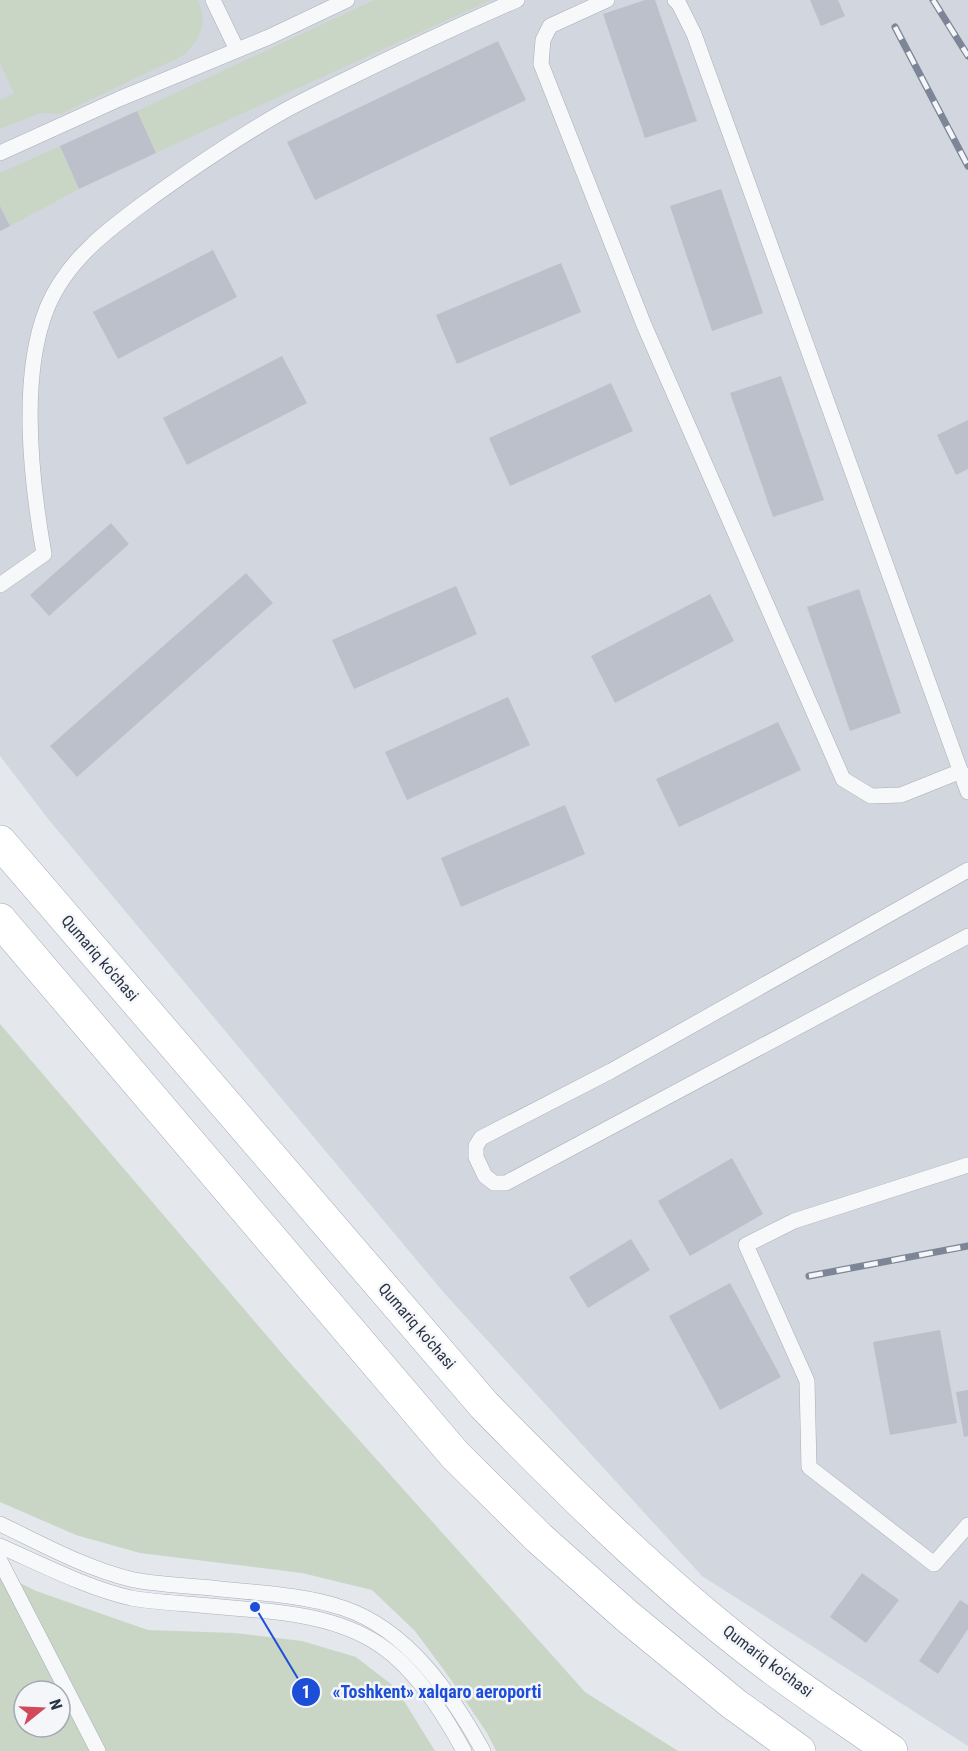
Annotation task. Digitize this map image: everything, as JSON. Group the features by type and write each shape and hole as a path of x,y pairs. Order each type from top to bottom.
{"main road":[{"name":"Qumariq ko'chasi","path":"0,842 484,1405 568,1491 656,1571 758,1656 891,1751"},
{"path":"0,911 33,880"},
{"path":"0,920 455,1455 539,1538 628,1617 734,1704 799,1751"}],"lane":[{"path":"213,0 237,50"},
{"path":"0,153 347,0"},
{"path":"0,585 44,554 35,504 31,455 31,399 36,342 48,307 66,274 89,247 116,224 179,178 285,110 425,40 517,0"},
{"path":"607,0 550,26 543,40 541,64 644,325 843,779 871,796 901,795 961,771"},
{"path":"675,0 694,34 968,792"},
{"path":"968,870 610,1071 481,1138 476,1146 476,1157 485,1176 494,1183 506,1183 968,936"},
{"path":"968,1165 794,1221 746,1245 807,1381 809,1467 934,1564 968,1525"},
{"path":"0,1524 91,1565 132,1579 305,1599 335,1605 363,1616 385,1629 416,1657 460,1712 483,1751"},
{"path":"0,1546 57,1571 132,1598 299,1616 334,1623 362,1634 386,1650 412,1675 439,1709 464,1751"},
{"path":"0,1561 98,1751"}],"shaded area":[{"path":"0,0 968,0 968,1746 702,1576 445,1294 49,820 0,756"}],"green space":[{"path":"0,0 198,0 202,23 199,36 184,55 61,114 40,113 0,129 0,100 14,93 0,63"},
{"path":"374,0 491,0 156,153 137,111"},
{"path":"60,146 79,189 10,226 0,206 0,173"},
{"path":"0,1024 291,1364 585,1692 678,1751 496,1751 487,1733 452,1681 415,1631 372,1590 302,1573 140,1553 76,1535 0,1502"},
{"path":"0,1573 36,1591 148,1630 234,1633 302,1641 356,1657 396,1688 435,1751 0,1751"}],"building":[{"path":"645,0 655,0 697,121 645,138 603,14"},
{"path":"810,0 838,0 845,16 821,26"},
{"path":"498,41 526,100 315,200 287,142"},
{"path":"137,111 156,153 79,189 60,146"},
{"path":"721,189 763,313 712,331 670,206"},
{"path":"0,206 10,226 0,231"},
{"path":"213,250 237,297 118,359 93,312"},
{"path":"561,263 581,312 457,364 436,315"},
{"path":"282,356 307,403 187,465 163,418"},
{"path":"781,376 824,500 773,517 730,393"},
{"path":"611,383 633,431 510,486 489,438"},
{"path":"968,420 968,469 956,475 937,435"},
{"path":"111,523 129,544 49,616 30,595"},
{"path":"246,573 273,603 77,777 50,746"},
{"path":"456,586 477,634 354,689 332,640"},
{"path":"859,589 901,713 850,731 807,607"},
{"path":"710,594 734,641 615,703 591,656"},
{"path":"508,697 530,745 407,800 385,752"},
{"path":"778,722 801,770 679,827 656,779"},
{"path":"565,805 585,854 461,907 441,858"},
{"path":"732,1158 763,1214 690,1256 658,1201"},
{"path":"631,1239 650,1270 588,1308 569,1277"},
{"path":"730,1283 781,1377 720,1410 669,1316"},
{"path":"940,1330 957,1423 890,1435 873,1342"},
{"path":"968,1390 968,1436 964,1437 956,1392"},
{"path":"862,1573 899,1600 866,1643 830,1617"},
{"path":"960,1600 968,1605 968,1629 938,1674 919,1661"}],"railway":[{"path":"933,0 968,56"},
{"path":"895,27 968,166"},
{"path":"809,1276 968,1246"}],"place":[{"name":"«Toshkent» xalqaro aeroporti","path":"255,1607"}]}
